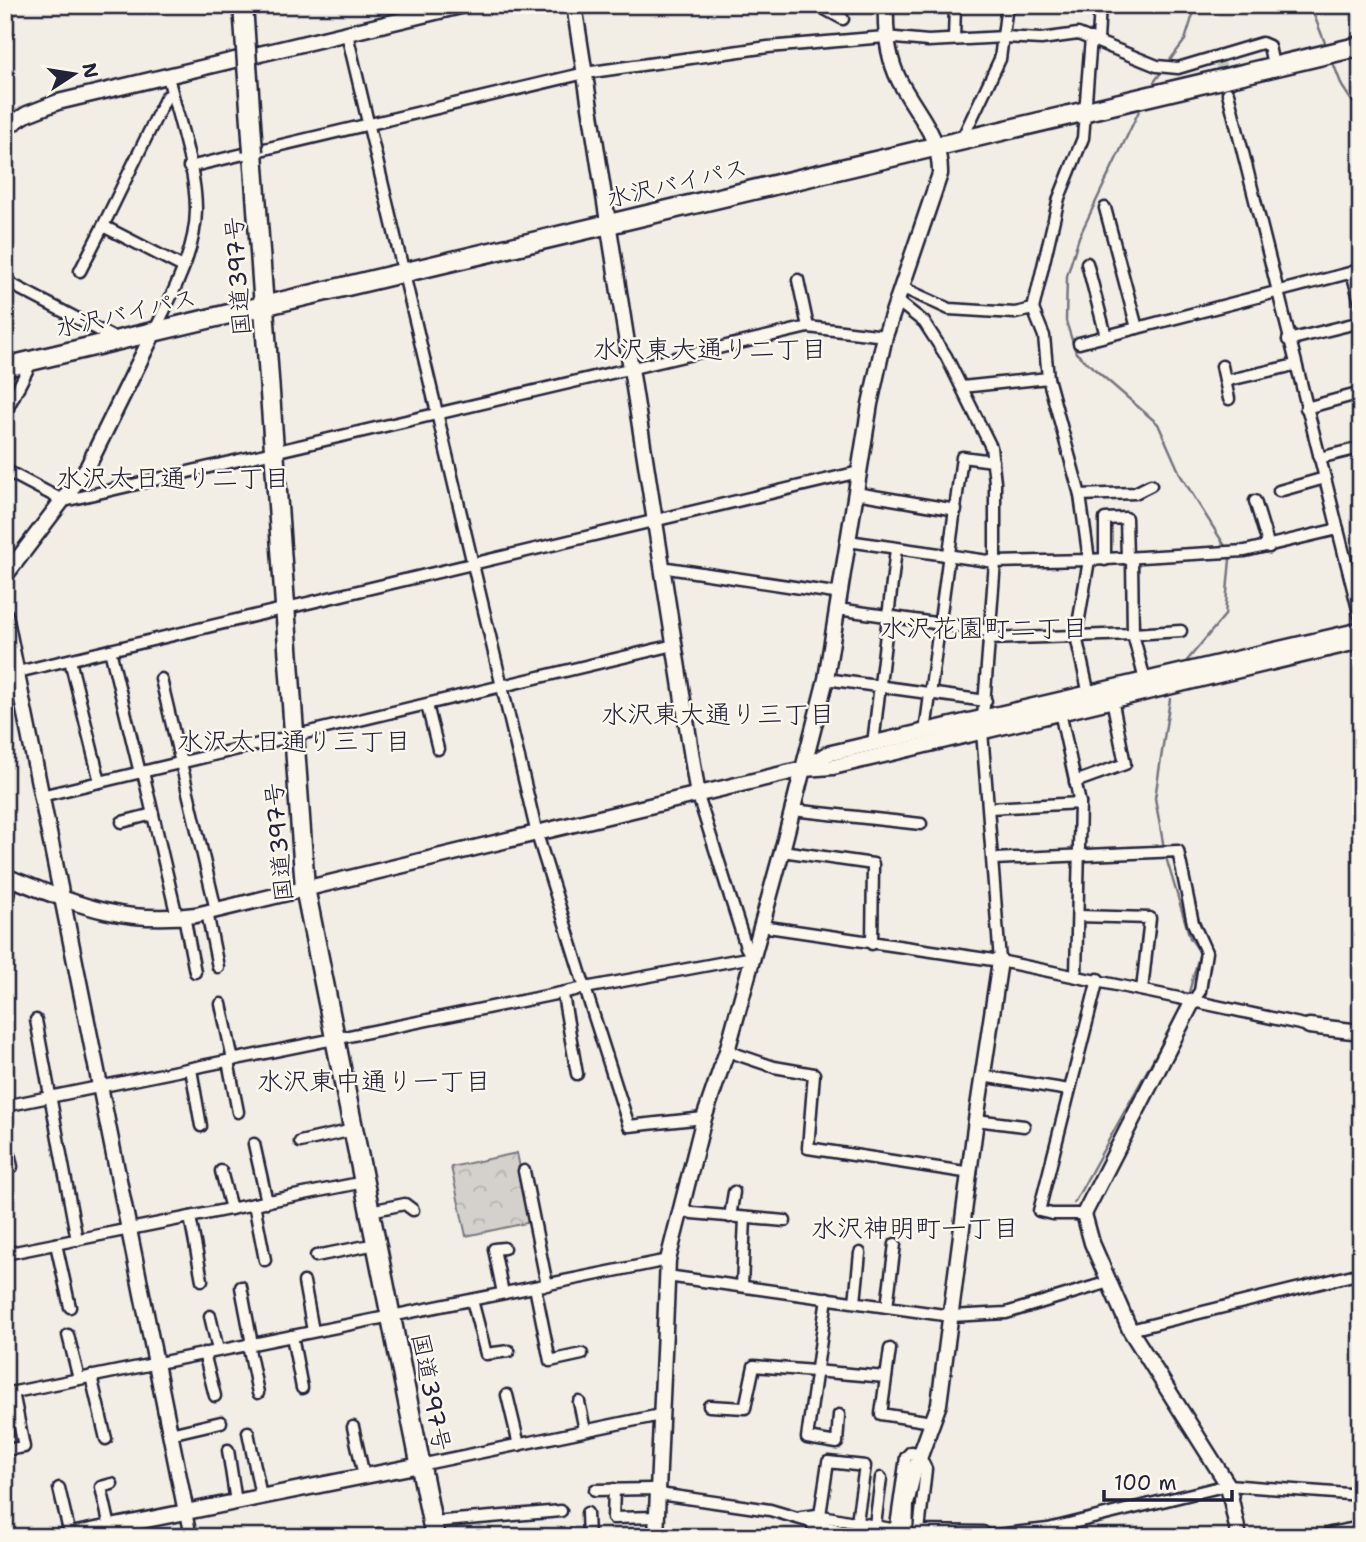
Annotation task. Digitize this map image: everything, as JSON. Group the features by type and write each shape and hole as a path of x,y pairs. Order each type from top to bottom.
{"highway":[{"name":"国道397号","path":"243,5 305,888 434,1529"},
{"name":"水沢バイパス","path":"5,367 1353,48"},
{"path":"1331,1537 1361,1531"}],"street":[{"path":"5,128 27,114 58,102 465,5"},
{"path":"574,5 698,796 746,947 752,957"},
{"path":"817,5 843,19"},
{"path":"656,1537 668,1260 705,1118 727,1051 782,851 826,679 859,472 885,336 940,174 936,146 923,117 898,79 885,37 886,5"},
{"path":"954,39 955,5"},
{"path":"961,141 1000,59 1005,37 1007,5"},
{"path":"1090,699 1076,636 1089,561 1080,495 1048,378 1044,337 1033,309 1059,198 1083,138 1084,111 1100,5"},
{"path":"346,34 537,834 629,1126 705,1118"},
{"path":"189,166 584,73 768,47 885,37 895,40 1005,37 1041,39 1077,34 1157,66 1178,68 1262,43 1269,46 1273,65"},
{"path":"5,576 64,501 97,451 154,332 193,238 196,208 168,76"},
{"path":"1228,93 1275,292 1361,621"},
{"path":"80,271 166,97 172,94"},
{"path":"1105,208 1137,328"},
{"path":"103,226 183,267"},
{"path":"1087,263 1106,336"},
{"path":"1079,343 1357,271 1361,306"},
{"path":"798,280 808,327"},
{"path":"5,281 118,340"},
{"path":"899,294 949,309 1015,313 1033,309"},
{"path":"899,294 925,322 962,387 991,447 995,562 983,724 1000,961 982,1076 939,1404 919,1453 906,1504 905,1537"},
{"path":"1288,340 1361,322"},
{"path":"5,470 64,501 808,327 885,336"},
{"path":"5,413 32,361"},
{"path":"1225,382 1295,365"},
{"path":"1222,366 1229,399"},
{"path":"962,387 1048,378"},
{"path":"1306,408 1361,393"},
{"path":"1319,458 1360,448"},
{"path":"925,732 962,457 993,461"},
{"path":"11,674 859,472"},
{"path":"1279,491 1325,478"},
{"path":"1080,495 1135,493 1151,485"},
{"path":"856,493 956,510"},
{"path":"1255,501 1269,547"},
{"path":"1105,560 1105,519 1126,518 1133,634 1146,686"},
{"path":"848,541 995,562 1089,561 1269,547 1338,529"},
{"path":"873,744 877,685 896,549"},
{"path":"661,566 841,594"},
{"path":"838,610 989,635 1076,636 1181,631"},
{"path":"5,615 11,674 41,796 191,1537"},
{"path":"803,769 827,754 925,732 1060,712 1090,699 1112,699 1146,686 1361,630"},
{"path":"5,908 9,878 61,898 134,918 181,917 803,769 833,768 983,724 1146,686 1361,641"},
{"path":"41,796 674,645"},
{"path":"110,650 195,972"},
{"path":"70,660 100,782"},
{"path":"161,679 211,911 218,967"},
{"path":"826,679 986,701"},
{"path":"1075,782 1125,764 1112,699"},
{"path":"427,705 438,749"},
{"path":"1060,712 1080,803 1076,975"},
{"path":"990,808 1080,803"},
{"path":"792,810 921,824"},
{"path":"122,822 153,814"},
{"path":"782,851 873,864 872,944"},
{"path":"993,859 1178,851 1193,923 1206,952 1200,991 1084,1214 1092,1243 1130,1330 1228,1485 1239,1537"},
{"path":"1078,916 1150,918 1142,990"},
{"path":"761,926 1000,961 1098,979 1310,1026 1361,1032"},
{"path":"5,1106 563,995 585,988 752,957"},
{"path":"1084,1214 1052,1214 1039,1211 1064,1122 1069,1090 1098,979"},
{"path":"563,995 577,1074"},
{"path":"221,1004 239,1112"},
{"path":"36,1020 77,1240"},
{"path":"727,1051 774,1066 814,1073 808,1149 971,1172"},
{"path":"191,1069 201,1126"},
{"path":"982,1076 1069,1090"},
{"path":"976,1120 1024,1126"},
{"path":"300,1142 353,1130"},
{"path":"5,1135 12,1167"},
{"path":"254,1144 267,1202"},
{"path":"221,1171 231,1209"},
{"path":"524,1171 547,1285"},
{"path":"5,1254 364,1182"},
{"path":"730,1217 734,1192"},
{"path":"254,1204 265,1260"},
{"path":"370,1211 405,1204 413,1210"},
{"path":"682,1210 785,1221"},
{"path":"190,1217 202,1280"},
{"path":"742,1286 745,1218"},
{"path":"56,1244 70,1307"},
{"path":"316,1256 376,1244"},
{"path":"887,1307 895,1244"},
{"path":"503,1293 494,1250 504,1248"},
{"path":"855,1302 860,1254"},
{"path":"5,1450 24,1447 9,1393 668,1260"},
{"path":"1130,1330 1361,1273"},
{"path":"667,1276 951,1316 1006,1312 1109,1282"},
{"path":"304,1282 313,1331"},
{"path":"241,1287 258,1393"},
{"path":"535,1287 550,1360 582,1354"},
{"path":"827,1298 807,1438 837,1443 839,1415"},
{"path":"472,1300 486,1354 509,1351"},
{"path":"211,1316 218,1350"},
{"path":"68,1335 79,1379"},
{"path":"292,1336 302,1388"},
{"path":"890,1349 881,1414 932,1422"},
{"path":"204,1353 215,1396"},
{"path":"709,1406 745,1408 754,1366 886,1377"},
{"path":"91,1376 106,1438"},
{"path":"508,1395 519,1445"},
{"path":"579,1402 585,1430"},
{"path":"59,1488 66,1536 660,1415"},
{"path":"170,1434 221,1422"},
{"path":"354,1427 364,1476"},
{"path":"248,1432 261,1496"},
{"path":"229,1450 236,1502"},
{"path":"595,1490 652,1489 658,1493 801,1517 857,1521 891,1529 895,1525 906,1457 911,1452 919,1453"},
{"path":"919,1453 926,1469 919,1531 983,1531 985,1537 1049,1533 1228,1485 1361,1495"},
{"path":"813,1537 828,1462 865,1466 857,1521"},
{"path":"875,1525 881,1478"},
{"path":"110,1527 101,1487 112,1484"},
{"path":"614,1489 613,1518 657,1517"},
{"path":"434,1529 561,1511"},
{"path":"587,1513 589,1537"},
{"path":"817,1518 842,1534 878,1537"}],"green space":[{"path":"517,1153 531,1222 466,1236 451,1167"}],"waterway":[{"path":"1170,60 1185,40 1196,5"},
{"path":"1310,5 1327,48"},
{"path":"1332,60 1342,86 1361,115"},
{"path":"1154,82 1160,74"},
{"path":"1139,111 1079,237 1067,276 1066,321 1076,353 1158,424 1181,476 1225,546"},
{"path":"1185,663 1225,615 1230,559"},
{"path":"1164,848 1155,798 1170,699"},
{"path":"1165,854 1190,938 1200,952 1188,996"},
{"path":"1074,1203 1185,1002"}],"tunnel":[{"path":"1219,58 1225,83"}],"district":[{"name":"水沢東大通り二丁目","path":"710,348"},
{"name":"水沢太日通り二丁目","path":"173,477"},
{"name":"水沢花園町二丁目","path":"984,627"},
{"name":"水沢東大通り三丁目","path":"718,713"},
{"name":"水沢太日通り三丁目","path":"294,740"},
{"name":"水沢東中通り一丁目","path":"374,1080"},
{"name":"水沢神明町一丁目","path":"915,1227"}]}
